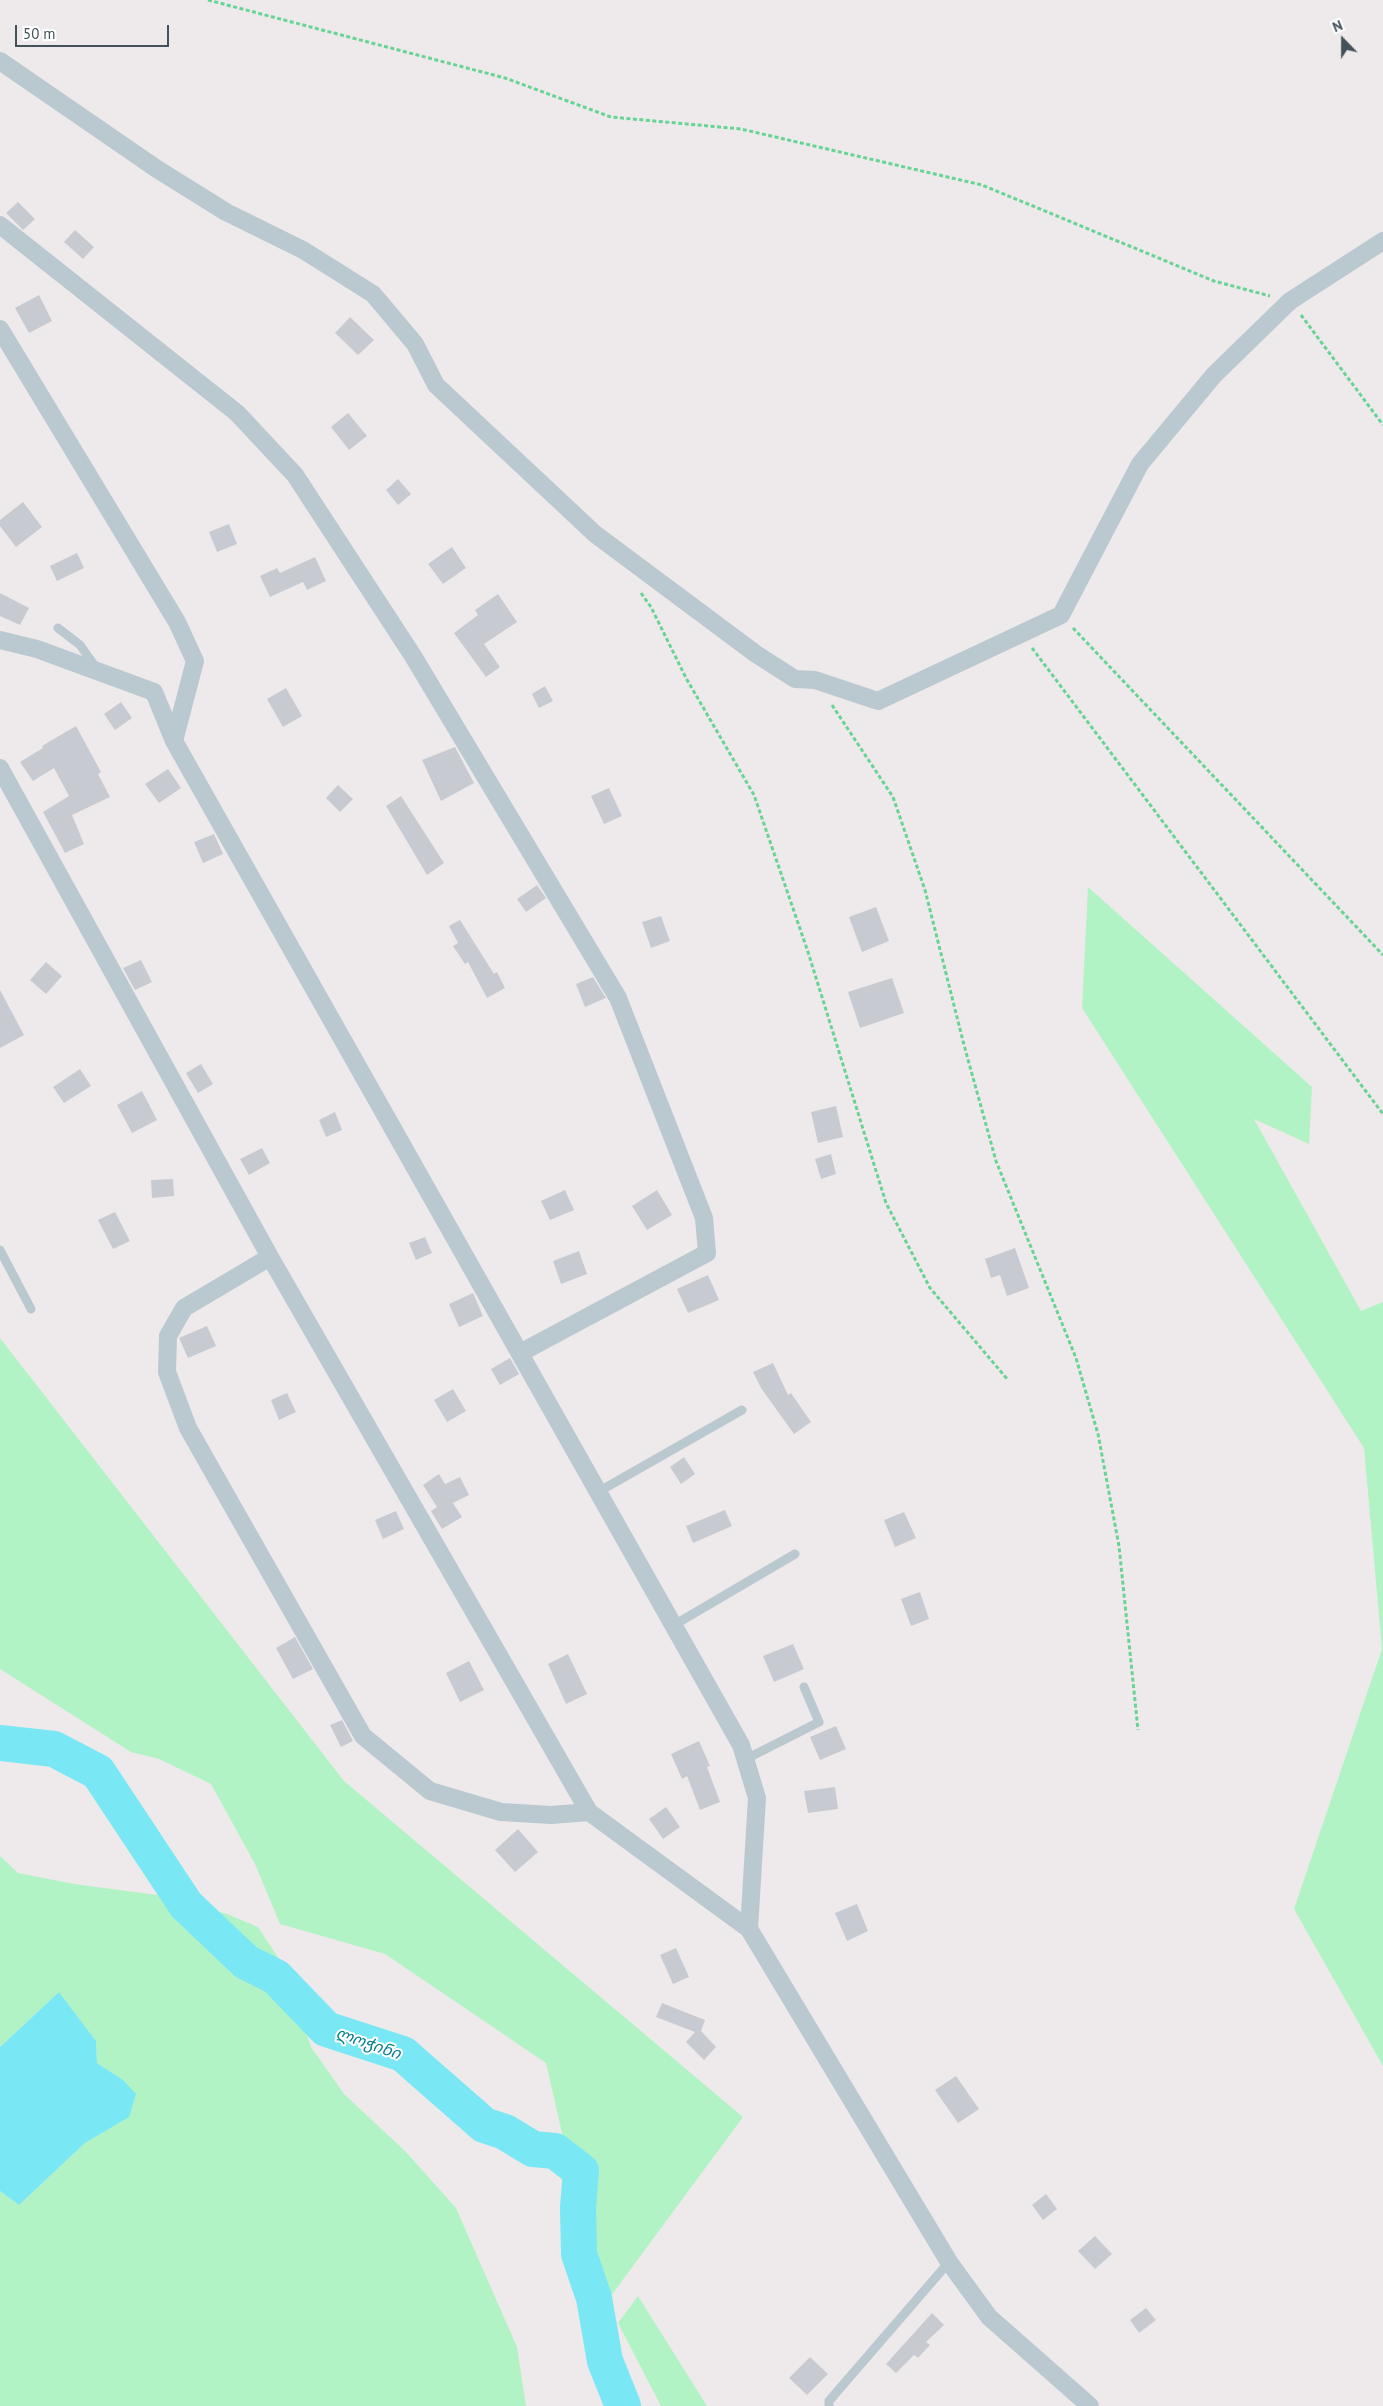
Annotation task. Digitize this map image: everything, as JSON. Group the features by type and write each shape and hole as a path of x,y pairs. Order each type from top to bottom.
{"street":[{"path":"0,60 165,174 226,212 303,250 373,294 415,344 436,385 595,534 756,654 795,679 815,680 878,700 1060,615 1140,464 1214,375 1290,301 1383,241"},
{"path":"0,225 237,413 295,475 413,656 618,998 704,1218 707,1253 520,1353"},
{"path":"0,329 177,622 195,662 174,741"},
{"path":"0,640 38,649 154,692 174,741 741,1745 757,1798 750,1929"},
{"path":"0,768 270,1257 589,1812 750,1929 949,2262 989,2317 1090,2406"},
{"path":"270,1257 184,1308 168,1336 167,1372 188,1428 363,1736 430,1791 501,1812 551,1815 589,1812"}],"lane":[{"path":"58,628 80,645 98,670"},
{"path":"0,1250 31,1309"},
{"path":"598,1492 742,1410"},
{"path":"674,1625 795,1554"},
{"path":"746,1759 819,1722 804,1688"},
{"path":"829,2406 829,2401 949,2262"}],"path":[{"path":"208,0 505,78 611,117 741,129 982,185 1214,281 1290,301 1383,425"},
{"path":"640,592 651,607 686,678 754,795 808,952 886,1203 930,1288 1008,1380"},
{"path":"1060,615 1383,955"},
{"path":"1021,633 1383,1114"},
{"path":"815,680 894,797 925,890 964,1045 996,1161 1076,1358 1098,1434 1120,1546 1138,1730"}],"green space":[{"path":"1088,887 1312,1087 1309,1144 1254,1119 1361,1311 1383,1302 1383,2066 1294,1909 1382,1649 1364,1448 1082,1008"},
{"path":"0,1338 344,1781 743,2117 602,2308 546,2063 385,1954 280,1924 255,1864 211,1784 159,1759 131,1752 0,1669"},
{"path":"0,1856 18,1873 74,1884 157,1895 227,1914 258,1927 285,1968 311,2047 344,2094 405,2151 456,2208 517,2347 526,2406 0,2406 0,2191 19,2205 85,2143 128,2117 123,2080 97,2063 96,2041 59,1992 0,2047"},
{"path":"638,2296 707,2406 661,2406 618,2323"}],"water":[{"path":"59,1992 96,2041 97,2063 123,2080 136,2094 129,2117 85,2143 19,2205 0,2191 0,2047"}],"building":[{"path":"18,202 35,219 23,230 6,213"},
{"path":"75,230 94,247 83,259 64,242"},
{"path":"39,295 52,321 29,333 15,308"},
{"path":"350,317 374,340 358,355 335,333"},
{"path":"348,413 367,436 349,450 331,427"},
{"path":"398,479 411,494 398,505 386,490"},
{"path":"23,502 42,527 16,547 0,526 0,520"},
{"path":"229,524 237,544 217,552 209,532"},
{"path":"452,547 466,568 443,584 428,564"},
{"path":"77,553 84,568 57,581 50,566"},
{"path":"315,557 326,581 307,590 303,582 270,597 260,576 277,568 280,573"},
{"path":"0,593 29,608 20,625 0,616"},
{"path":"498,594 517,622 484,644 500,667 486,677 454,633 478,615 475,610"},
{"path":"545,686 553,701 539,708 532,694"},
{"path":"286,688 302,716 283,727 267,699"},
{"path":"121,702 132,718 115,730 104,714"},
{"path":"76,726 101,772 98,774 110,797 72,815 84,844 65,853 43,812 69,796 54,768 33,781 20,762 43,748 42,746"},
{"path":"455,747 474,783 441,801 422,760"},
{"path":"168,769 181,788 159,803 145,784"},
{"path":"338,785 353,799 340,812 326,798"},
{"path":"609,788 622,816 604,824 591,796"},
{"path":"401,796 444,863 427,875 386,806"},
{"path":"214,834 223,854 203,863 194,842"},
{"path":"537,885 546,898 526,912 517,899"},
{"path":"876,907 889,941 862,952 849,917"},
{"path":"661,916 670,941 651,948 642,922"},
{"path":"460,920 494,974 497,972 505,988 487,998 468,962 465,964 453,946 458,943 449,926"},
{"path":"141,960 152,982 135,990 123,968"},
{"path":"46,962 62,976 46,994 30,980"},
{"path":"593,977 606,998 585,1007 576,984"},
{"path":"892,978 904,1013 860,1028 848,992"},
{"path":"0,990 24,1035 0,1048"},
{"path":"201,1064 213,1084 198,1093 186,1073"},
{"path":"80,1069 91,1086 64,1103 53,1087"},
{"path":"142,1091 157,1120 132,1133 117,1105"},
{"path":"836,1106 843,1137 818,1143 811,1112"},
{"path":"335,1112 342,1130 326,1137 319,1120"},
{"path":"262,1148 270,1163 249,1175 240,1159"},
{"path":"831,1154 836,1174 821,1179 815,1159"},
{"path":"173,1179 174,1196 152,1198 151,1180"},
{"path":"565,1190 574,1210 550,1220 541,1201"},
{"path":"657,1190 672,1215 647,1230 632,1206"},
{"path":"115,1212 130,1241 113,1249 98,1220"},
{"path":"425,1237 432,1253 416,1260 409,1243"},
{"path":"1015,1248 1029,1288 1007,1296 1000,1275 991,1278 985,1259"},
{"path":"579,1251 587,1274 561,1284 553,1261"},
{"path":"708,1275 719,1300 688,1313 677,1289"},
{"path":"473,1293 483,1316 459,1327 449,1304"},
{"path":"207,1326 216,1346 188,1358 179,1338"},
{"path":"510,1358 519,1374 500,1385 491,1369"},
{"path":"773,1363 788,1395 791,1393 811,1422 794,1434 761,1388 753,1372"},
{"path":"453,1389 466,1411 447,1422 434,1400"},
{"path":"287,1393 296,1412 279,1420 271,1400"},
{"path":"684,1457 695,1474 681,1484 670,1467"},
{"path":"439,1474 445,1484 460,1477 469,1495 453,1503 462,1517 442,1529 431,1511 437,1507 423,1485"},
{"path":"725,1510 732,1526 693,1543 686,1526"},
{"path":"396,1511 404,1529 383,1539 375,1520"},
{"path":"904,1512 916,1538 895,1547 884,1520"},
{"path":"920,1592 929,1619 911,1626 901,1599"},
{"path":"295,1637 313,1669 293,1679 276,1648"},
{"path":"793,1644 804,1669 774,1682 763,1656"},
{"path":"568,1654 587,1694 566,1704 548,1664"},
{"path":"469,1661 484,1690 460,1702 446,1673"},
{"path":"342,1720 353,1741 341,1747 330,1725"},
{"path":"836,1726 846,1749 820,1760 810,1737"},
{"path":"699,1741 710,1766 707,1767 720,1802 700,1810 687,1776 682,1779 671,1754"},
{"path":"835,1787 838,1809 808,1813 804,1791"},
{"path":"666,1807 680,1827 663,1839 649,1819"},
{"path":"518,1829 538,1852 515,1872 495,1850"},
{"path":"857,1904 868,1931 847,1941 835,1913"},
{"path":"676,1948 689,1977 673,1984 660,1955"},
{"path":"662,2003 705,2020 701,2031 716,2047 704,2060 686,2042 695,2032 656,2017"},
{"path":"956,2076 979,2109 958,2123 935,2090"},
{"path":"1046,2194 1057,2209 1043,2220 1032,2205"},
{"path":"1095,2236 1112,2254 1095,2269 1078,2251"},
{"path":"1146,2308 1156,2320 1139,2333 1130,2320"},
{"path":"932,2313 944,2325 926,2342 930,2345 918,2358 914,2355 896,2373 886,2364"},
{"path":"810,2357 828,2374 807,2395 789,2378"}],"waterway":[{"name":"ლოჭინი","path":"0,1743 54,1749 98,1772 186,1905 246,1962 276,1977 326,2029 403,2054 484,2125 505,2132 533,2149 555,2151 581,2171 578,2207 579,2254 594,2298 605,2361 623,2406"}]}
